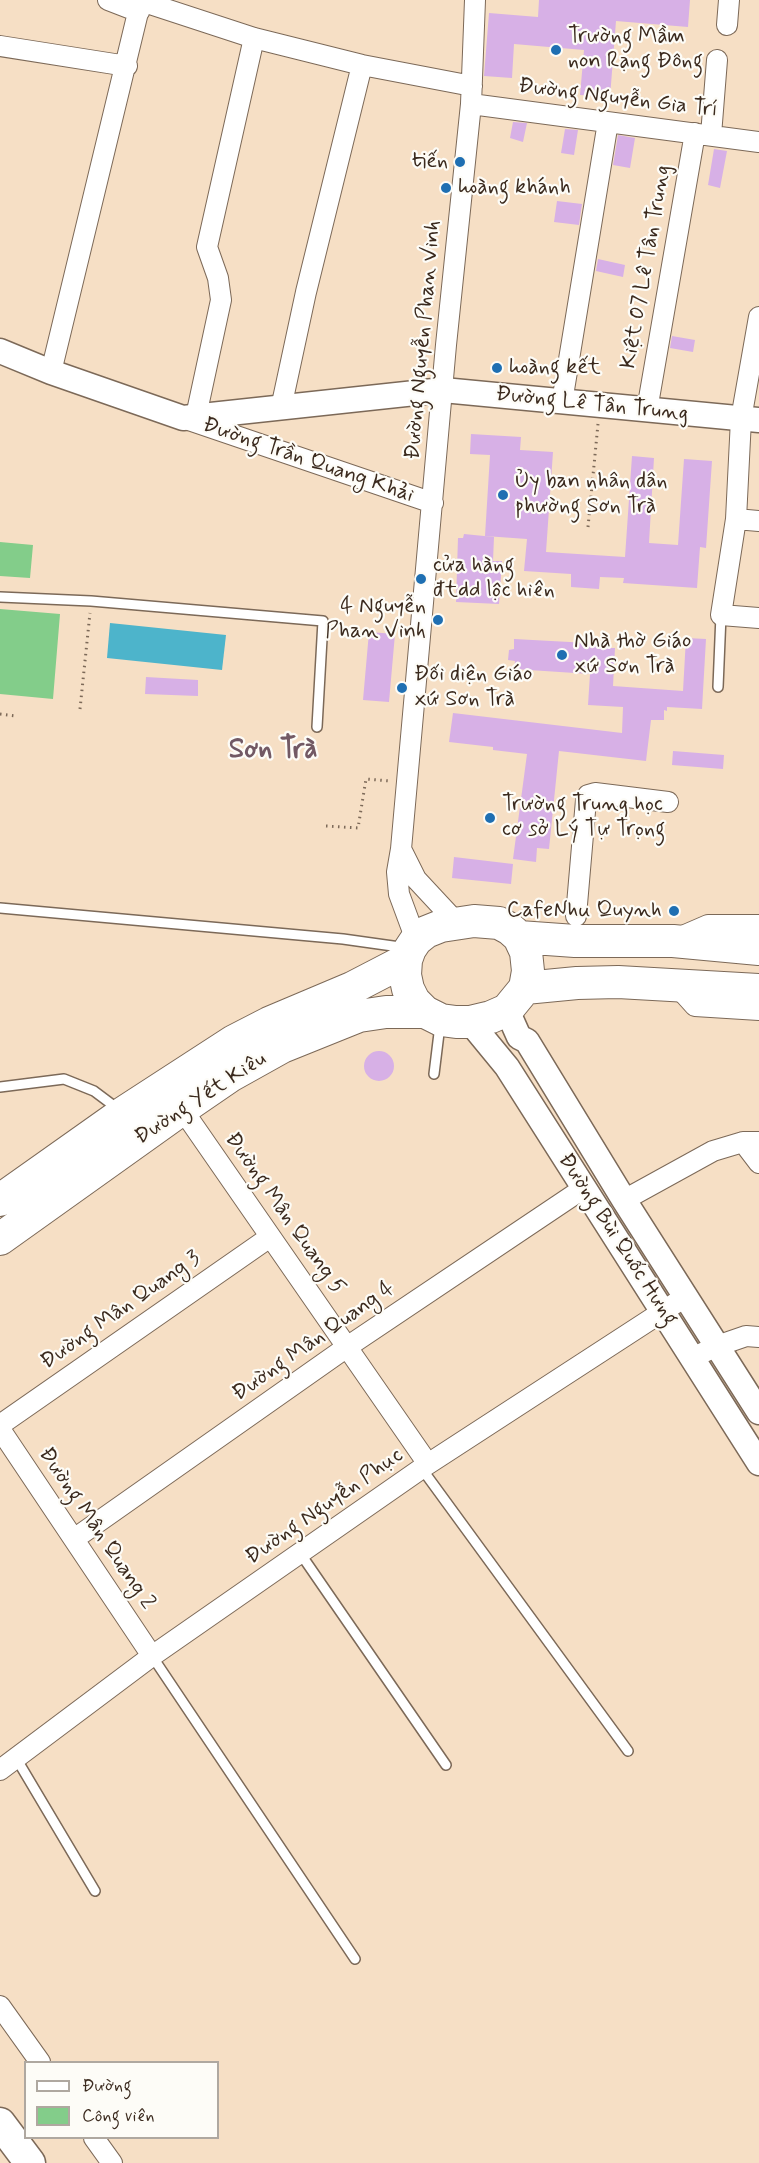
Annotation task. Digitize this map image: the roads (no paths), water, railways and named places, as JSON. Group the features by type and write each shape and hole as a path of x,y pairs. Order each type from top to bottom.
{"highway":[{"path":"516,999 528,971 526,952 519,937 499,923 456,922 426,932 410,950 405,975 414,1001 445,1018 491,1017 516,999 608,982 759,990"},
{"path":"519,937 575,941 673,941 759,949"},
{"name":"Đường Yết Kiêu","path":"0,1200 123,1113 234,1041 269,1023 352,988 410,950"},
{"name":"Đường Yết Kiêu","path":"0,1239 230,1076 282,1047 341,1022 371,1014 445,1018"}],"main road":[{"path":"0,2123 30,2163"},
{"path":"0,2157 4,2163"}],"street":[{"path":"108,0 140,4 254,38 472,95"},
{"name":"Đường Nguyễn Phan Vinh","path":"410,950 397,872 408,782 446,345 472,95 475,0"},
{"path":"727,25 729,0"},
{"path":"51,372 127,66 140,4"},
{"path":"190,417 221,300 218,278 207,247 254,38"},
{"path":"0,46 127,66"},
{"name":"Kiệt 07 Lê Tân Trung","path":"647,410 717,60"},
{"path":"280,408 362,65"},
{"name":"Đường Nguyễn Gia Trí","path":"472,95 608,122 759,142"},
{"path":"562,402 608,122"},
{"path":"759,317 750,420 722,615 759,618"},
{"name":"Đường Trần Quang Khải","path":"0,351 51,372 190,417 433,503"},
{"name":"Đường Trần Quang Khải","path":"190,417 443,390"},
{"name":"Đường Lê Tân Trung","path":"443,390 750,420"},
{"path":"736,519 759,521"},
{"path":"576,916 588,795 595,793 668,802"},
{"path":"401,849 416,879 456,922"},
{"path":"673,941 708,925 759,925"},
{"path":"677,986 695,1006 759,1010"},
{"name":"Đường Bùi Quốc Hưng","path":"516,999 519,1037 527,1041 624,1200 759,1412"},
{"name":"Đường Bùi Quốc Hưng","path":"445,1018 507,1067 759,1463"},
{"name":"Đường Mân Quang 5","path":"182,1109 347,1347 425,1467"},
{"path":"624,1200 713,1151 751,1142 759,1163"},
{"name":"Đường Mân Quang 4","path":"74,1539 347,1347 584,1188"},
{"name":"Đường Mân Quang 3","path":"0,1427 270,1237"},
{"name":"Đường Nguyễn Phục","path":"8,1764 152,1656 425,1467 686,1296"},
{"path":"692,1358 717,1346 755,1339"},
{"name":"Đường Mân Quang 2","path":"0,1427 152,1656"},
{"path":"0,2006 39,2061"},
{"path":"95,2139 112,2163"}],"lane":[{"path":"0,597 323,621 317,727"},
{"path":"718,687 722,615"},
{"path":"0,908 331,938 410,950"},
{"path":"434,1074 445,1018"},
{"path":"0,1087 64,1078 94,1091 123,1113"},
{"path":"425,1467 628,1751"},
{"path":"300,1554 446,1765"},
{"path":"152,1656 355,1959"},
{"path":"8,1764 95,1891"}],"water":[{"path":"110,623 226,635 222,670 107,658"}],"place":[{"name":"Trường Mầm non Rạng Đông","path":"556,50"},
{"name":"tiến","path":"460,162"},
{"name":"hoàng khánh","path":"446,188"},
{"name":"hoàng kết","path":"497,368"},
{"name":"Ủy ban nhân dân phường Sơn Trà","path":"503,495"},
{"name":"cửa hàng đtdd lộc hiên","path":"421,579"},
{"name":"4 Nguyễn Phan Vinh","path":"438,620"},
{"name":"Nhà thờ Giáo xứ Sơn Trà","path":"562,655"},
{"name":"Đối diện Giáo xứ Sơn Trà","path":"402,688"},
{"name":"Trường Trung học cơ sở Lý Tự Trọng","path":"490,818"},
{"name":"CafeNhu Quynh","path":"674,911"}],"district":[{"name":"Sơn Trà","path":"273,751"}]}
